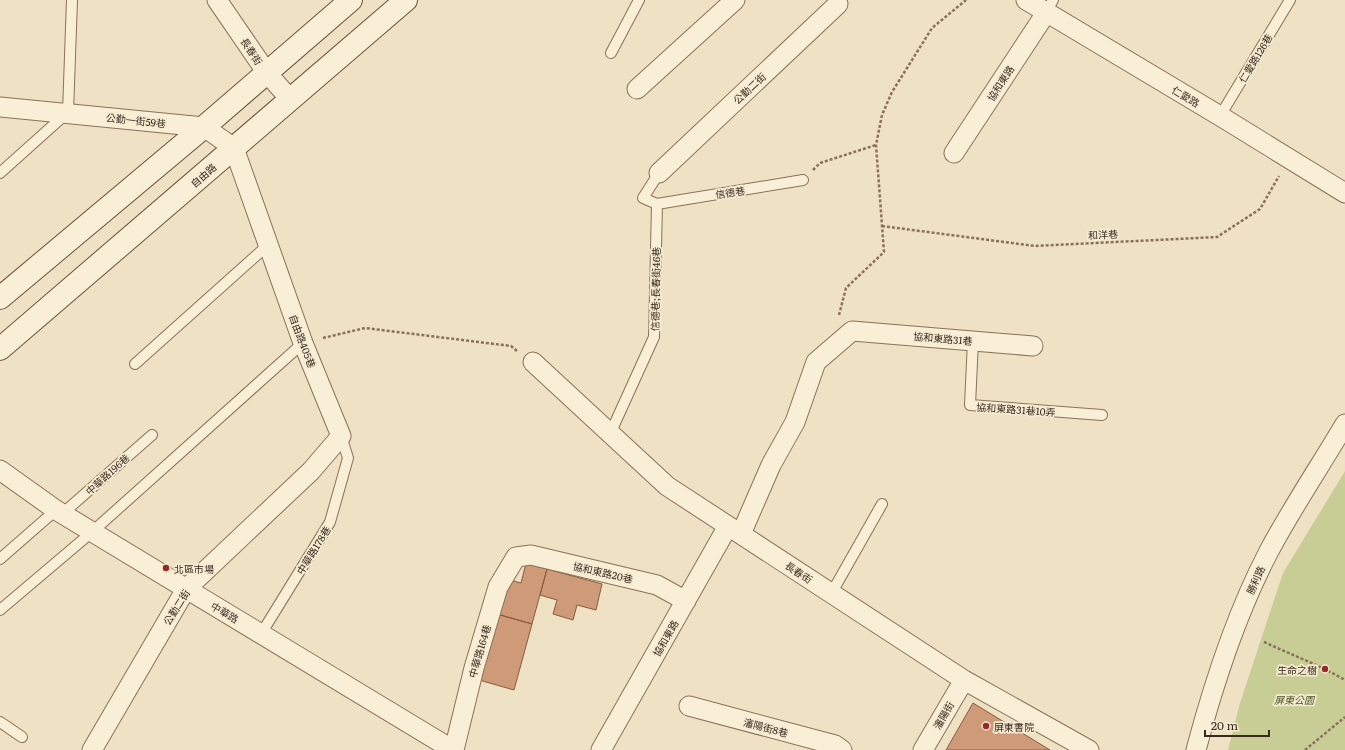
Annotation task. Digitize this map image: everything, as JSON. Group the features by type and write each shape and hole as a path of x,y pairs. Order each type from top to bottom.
{"street":[{"name":"長春街","path":"217,0 267,73 290,100"},
{"path":"0,298 204,127 351,0"},
{"name":"自由路","path":"0,349 406,0"},
{"path":"637,89 735,0"},
{"name":"仁愛路","path":"1026,0 1050,6 1220,116 1345,193"},
{"name":"公勤二街","path":"659,173 834,2"},
{"name":"協和東路","path":"954,153 1050,6"},
{"name":"公勤一街59巷","path":"0,106 204,127"},
{"path":"204,127 234,148"},
{"name":"自由路405巷","path":"234,148 304,343 341,436"},
{"name":"協和東路","path":"601,750 686,601 735,530 795,422 816,362 852,331"},
{"name":"協和東路31巷","path":"852,331 1033,346"},
{"name":"長春街","path":"533,362 667,486 964,680 1089,750"},
{"name":"勝利路","path":"1196,750 1206,710 1223,657 1252,586 1276,538 1345,424"},
{"name":"公勤二街","path":"92,750 186,589 311,471 341,436"},
{"name":"中華路","path":"0,470 59,512 454,750"},
{"name":"協和東路20巷","path":"516,557 531,555 658,585 686,601"},
{"name":"中華路164巷","path":"454,750 474,668 498,587 516,557"},
{"name":"瀋陽街","path":"923,750 964,680"},
{"name":"瀋陽街8巷","path":"689,706 835,745 842,750"}],"lane":[{"path":"0,173 68,112 72,0"},
{"path":"611,53 639,0"},
{"name":"仁愛路126巷","path":"1220,116 1290,0"},
{"path":"657,204 643,198 659,173"},
{"name":"信德巷","path":"657,204 803,180"},
{"name":"信德巷;長春街46巷","path":"610,434 654,337 657,204"},
{"path":"135,364 268,245"},
{"name":"協和東路31巷10弄","path":"973,341 970,405 1102,415"},
{"path":"0,610 92,532 304,343"},
{"name":"中華路196巷","path":"0,559 152,435"},
{"name":"中華路178巷","path":"261,634 330,522 348,458 341,436"},
{"path":"831,594 882,504"},
{"path":"0,722 22,737"}],"path":[{"path":"852,331 839,316 846,288 884,252 876,145 882,115 892,92 932,28 966,0"},
{"path":"803,180 820,163 876,145"},
{"name":"和洋巷","path":"882,226 1035,246 1217,237 1260,209 1289,158"},
{"path":"304,343 365,328 511,346 533,362"},
{"path":"1264,642 1325,669 1345,680"},
{"path":"1304,750 1345,717"}],"green space":[{"name":"屏東公園","path":"1345,471 1345,750 1228,750 1240,703 1283,573"}],"building":[{"path":"526,563 547,569 532,624 497,614 507,579 521,583"},
{"path":"547,569 602,584 596,610 577,605 573,620 553,614 557,600 540,595"},
{"path":"497,614 532,624 514,690 479,680"},
{"name":"屏東書院","path":"973,703 1050,750 946,750"}],"place":[{"name":"北區市場","path":"166,568"},
{"name":"生命之樹","path":"1325,669"},
{"name":"屏東書院","path":"986,726"}]}
